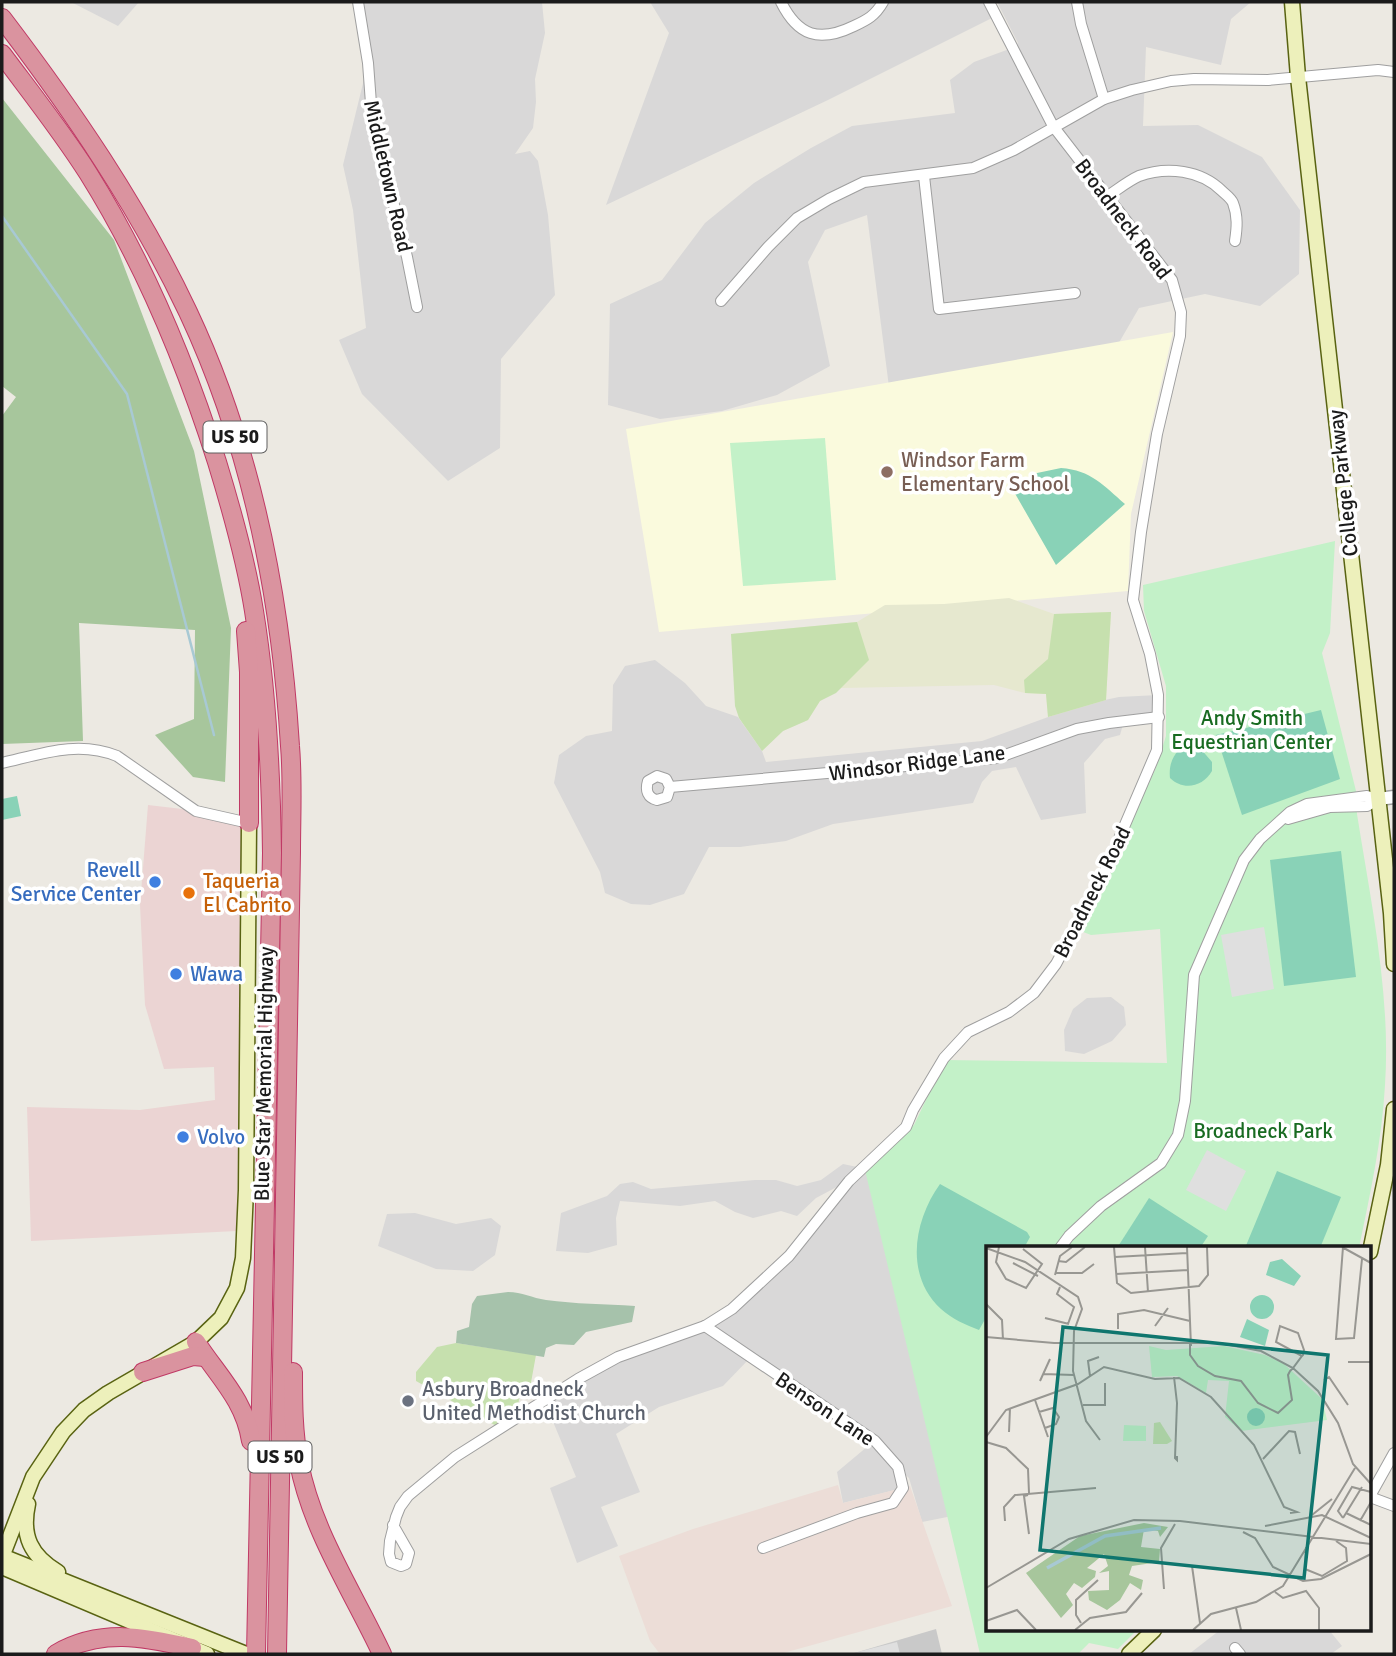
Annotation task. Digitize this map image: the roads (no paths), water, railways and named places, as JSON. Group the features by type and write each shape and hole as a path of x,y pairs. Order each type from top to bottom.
{"highway":[{"name":"Blue Star Memorial Highway","path":"2,18 86,133 133,210 188,312 228,411 265,551 282,653 290,748 291,852 277,1654"},
{"name":"Blue Star Memorial Highway","path":"2,54 88,173 131,248 184,363 245,561 254,610 269,732 271,790 256,1654"},
{"path":"222,480 221,500 241,590 247,632 249,823"},
{"path":"284,1260 294,1299 293,1390 299,1466 323,1537 385,1654"},
{"path":"143,1372 193,1356 201,1349 235,1395 245,1415 249,1426 257,1488"},
{"path":"57,1654 70,1646 95,1639 127,1636 200,1651"}],"main road":[{"name":"College Parkway","path":"1292,2 1394,964"},
{"path":"201,1349 237,1288 243,1258 249,823"},
{"path":"1371,1246 1388,1165 1394,1109"},
{"path":"143,1372 84,1410 63,1432 33,1476 2,1557 239,1652"},
{"path":"33,1476 26,1529 35,1554 44,1564 105,1598"},
{"path":"2,1567 200,1651"},
{"path":"1129,1654 1152,1632"}],"street":[{"name":"Middletown Road","path":"358,2 368,63 372,117 417,307"},
{"path":"781,2 790,20 797,26 815,34 835,35 872,17 883,2"},
{"name":"Broadneck Road","path":"394,1525 400,1507 415,1490 456,1457 618,1357 705,1326 732,1309 789,1256 849,1181 906,1127 944,1058 968,1032 1009,1012 1034,993 1050,972 1103,876 1157,750 1158,695 1150,653 1133,600 1157,433 1180,336 1181,313 1171,280 1053,126 989,2"},
{"path":"1077,2 1104,99"},
{"path":"722,301 768,247 797,219 829,199 864,183 974,168 1104,99 1171,81 1298,77 1378,70 1394,72"},
{"path":"1107,197 1138,177 1162,171 1180,171 1199,176 1216,185 1232,201 1237,220 1235,242"},
{"path":"923,176 939,309 1075,293"},
{"name":"Windsor Ridge Lane","path":"670,787 997,758 1077,729 1159,717"},
{"path":"2,763 70,748 104,751 117,756 196,811 249,823"},
{"path":"1062,1246 1101,1206 1161,1163 1178,1135 1184,1112 1191,997 1197,965 1244,860 1259,839 1281,821 1330,807 1367,806 1378,799 1394,797"},
{"name":"Benson Lane","path":"705,1326 875,1441 898,1467 903,1488 893,1503 857,1513 763,1548"},
{"path":"1372,1492 1394,1453"},
{"path":"1372,1497 1394,1506"}],"waterway":[{"path":"2,216 127,394 214,735"}],"place":[{"name":"Windsor Farm Elementary School","path":"887,472"},
{"name":"Revell Service Center","path":"155,882"},
{"name":"Taqueria El Cabrito","path":"189,893"},
{"name":"Wawa","path":"176,974"},
{"name":"Volvo","path":"183,1137"},
{"name":"Asbury Broadneck United Methodist Church","path":"408,1401"}],"park label":[{"name":"Andy Smith Equestrian Center","path":"1252,730"},
{"name":"Broadneck Park","path":"1263,1131"}]}
